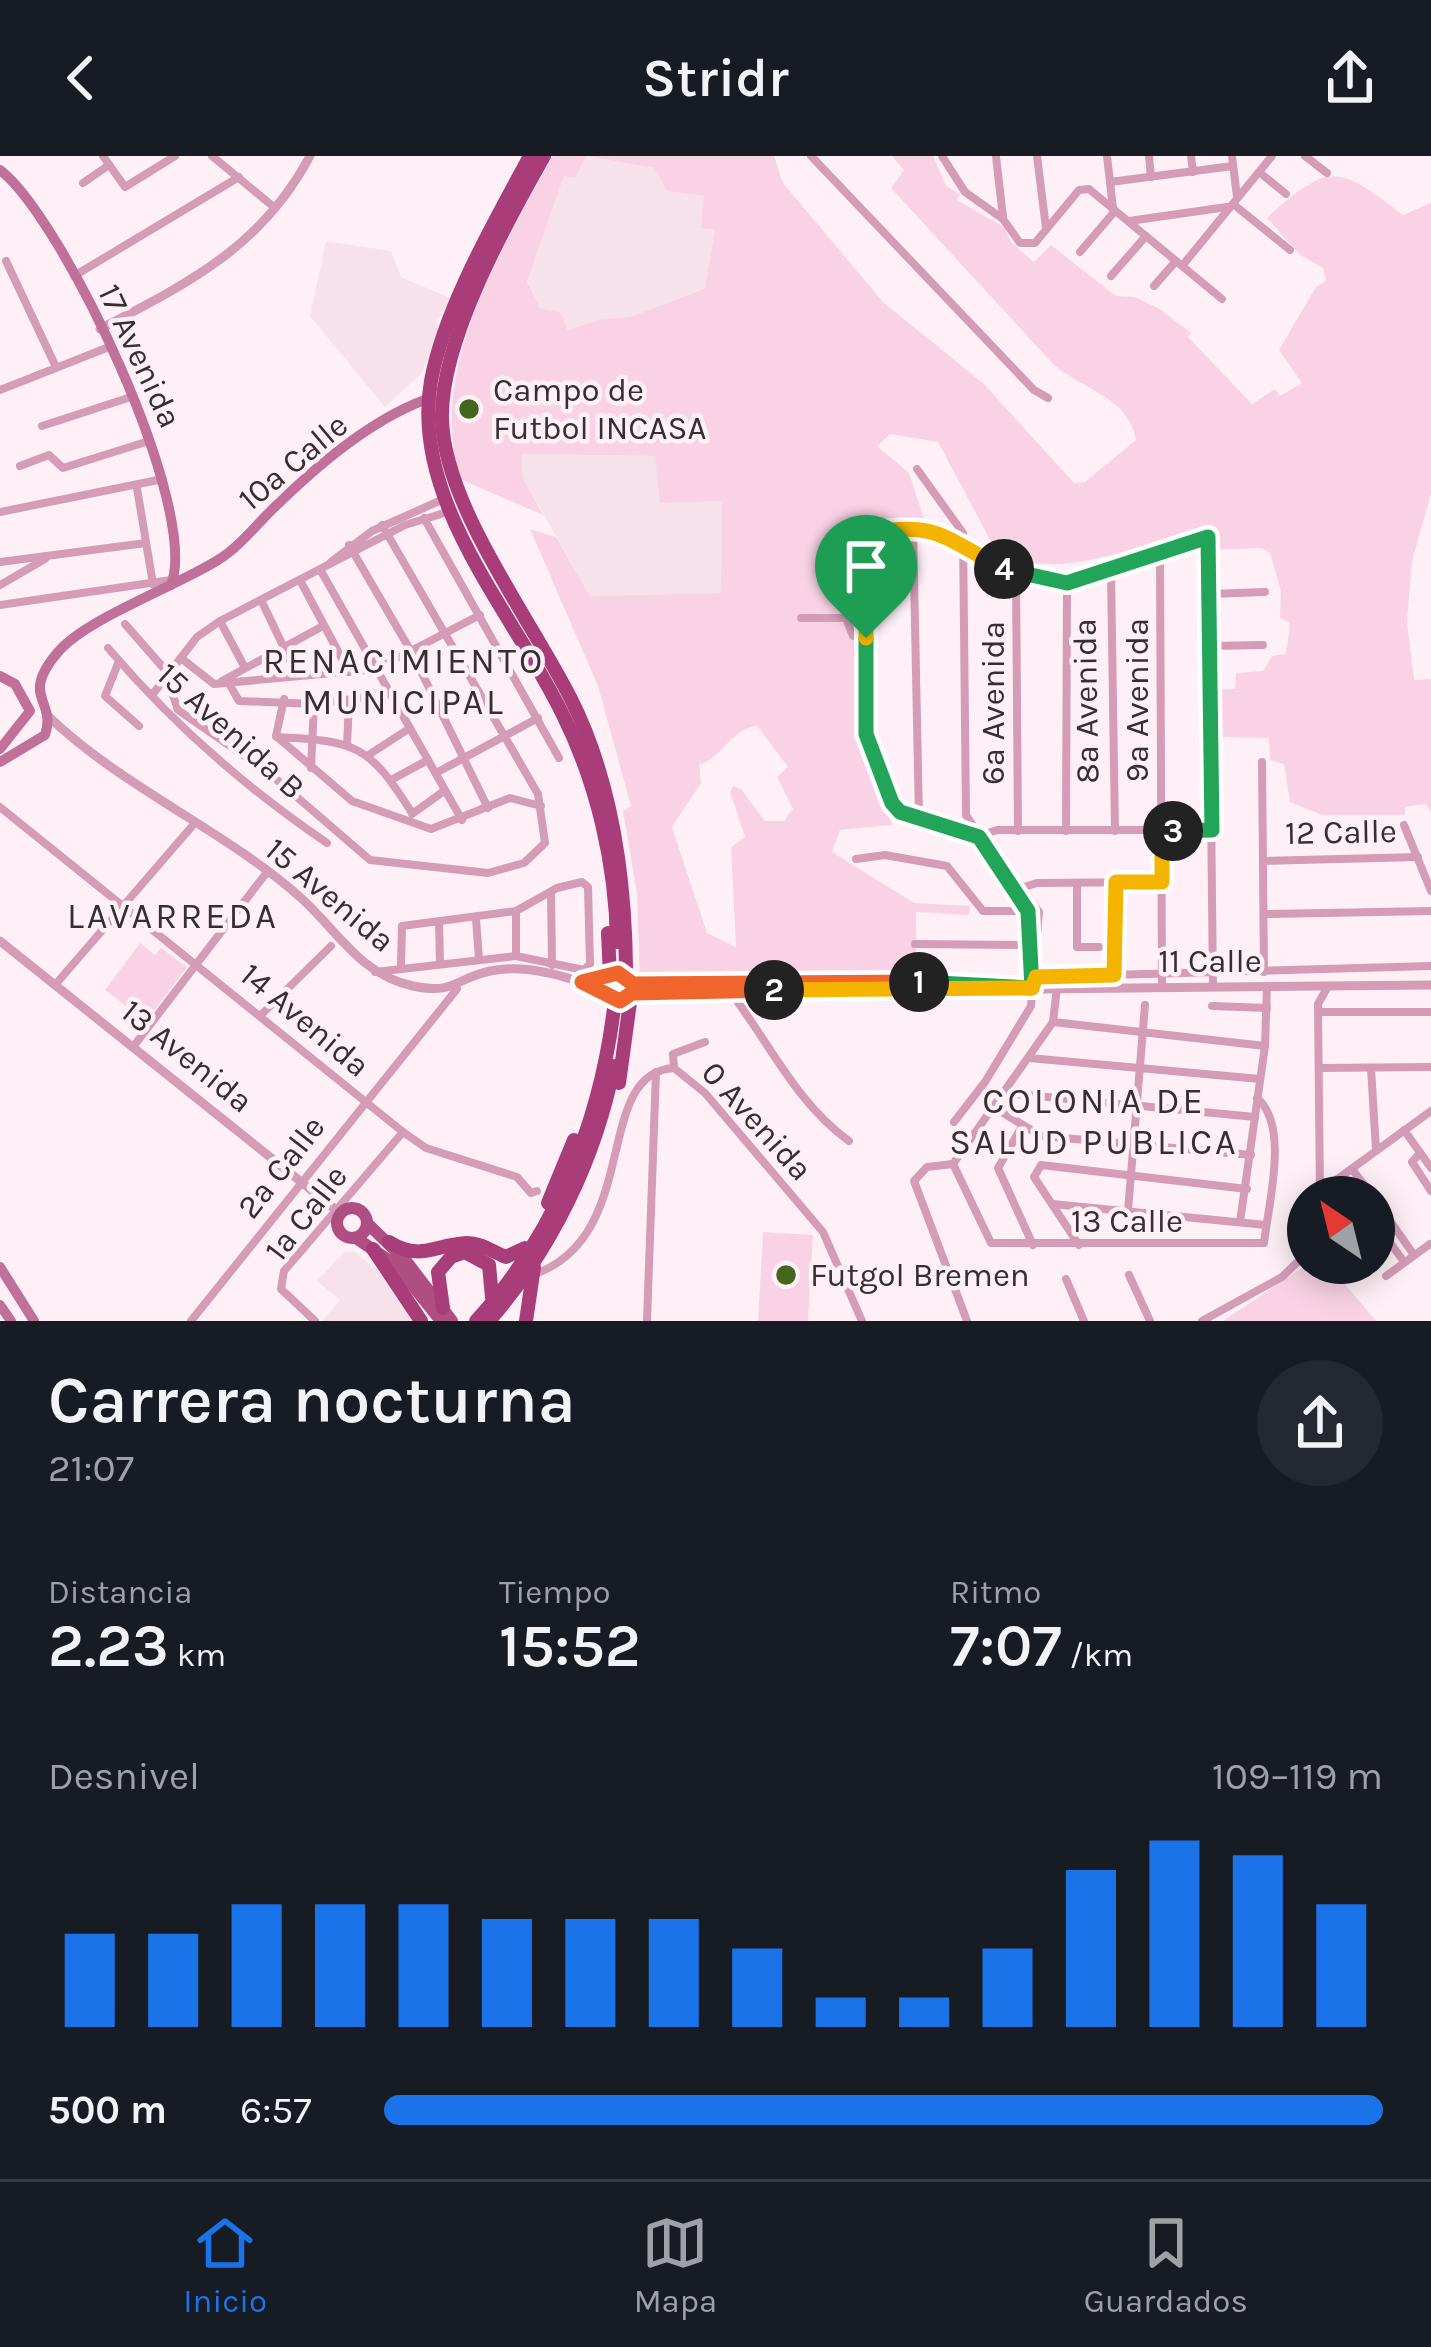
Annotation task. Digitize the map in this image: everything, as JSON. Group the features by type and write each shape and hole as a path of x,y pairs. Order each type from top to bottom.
{"highway":[{"path":"489,1321 540,1240 590,1123 634,923 626,850 610,793 594,777 449,505 433,459 430,398 461,299 530,156"},
{"path":"476,1321 557,1224 604,1109 620,987 594,777 572,701 445,460 443,399 454,352 544,156"},
{"path":"389,1243 421,1255 472,1243 506,1257 540,1240"},
{"path":"526,1321 540,1240"},
{"path":"373,1250 421,1321"},
{"path":"444,1316 438,1272 451,1257 465,1252 489,1265 494,1289 490,1304"}],"main road":[{"name":"17 Avenida","path":"0,170 28,197 74,276 150,440 165,482 176,562 164,583"},
{"name":"10a Calle","path":"42,673 72,638 241,542 331,458 400,411 430,398"},
{"path":"176,562 195,572"},
{"path":"15,684 42,673"},
{"path":"42,673 37,690 47,726"},
{"path":"0,676 15,684 29,704 26,721 0,749"},
{"path":"26,721 39,718 47,726"},
{"path":"0,762 47,726"},
{"path":"358,1208 444,1316 409,1278 340,1231 339,1212 358,1208"},
{"path":"356,1238 368,1224"},
{"path":"0,1267 34,1321"},
{"path":"0,1305 11,1321"}],"street":[{"path":"154,156 160,165"},
{"path":"82,183 106,160 129,186 175,156"},
{"path":"212,156 275,208"},
{"path":"100,329 226,260 275,208 310,156"},
{"path":"811,156 1034,390 1048,398"},
{"path":"942,156 965,192 1003,218 1024,244 1035,243 1079,190 1088,189 1222,299"},
{"path":"996,156 1003,218"},
{"path":"1037,156 1047,230"},
{"path":"1080,252 1114,210 1107,156"},
{"path":"1149,156 1151,177"},
{"path":"1191,156 1193,172"},
{"path":"1154,286 1179,264 1272,156"},
{"path":"1305,156 1327,173"},
{"path":"1110,182 1193,172 1233,161 1233,203"},
{"path":"1258,172 1286,194"},
{"path":"74,276 239,177"},
{"path":"1127,221 1233,203 1290,250"},
{"path":"1112,276 1146,236"},
{"path":"5,261 55,365"},
{"path":"0,390 109,347"},
{"path":"42,426 131,398"},
{"path":"20,466 49,455 62,468 150,440"},
{"path":"917,469 964,533 967,550 966,815 1034,911 1031,1006 986,1082 954,1122"},
{"path":"0,512 165,482"},
{"path":"0,605 164,583 146,543 139,488"},
{"path":"385,530 449,505"},
{"path":"152,695 197,637 220,621 321,572 385,530 449,505"},
{"path":"424,518 559,758"},
{"path":"913,527 919,817"},
{"path":"1212,830 1018,831 979,837 900,812 892,803 866,734 864,536 913,527 941,531 1016,575 1067,583 1208,537 1210,594 1210,646 1212,830 1213,981"},
{"path":"125,624 167,674 178,710 268,773 370,860 477,873 515,868 534,858 545,843 541,806 385,530"},
{"path":"0,562 146,543"},
{"path":"352,549 412,653 488,808"},
{"name":"9a Avenida","path":"1160,556 1162,987"},
{"path":"0,585 47,557"},
{"path":"321,572 462,820"},
{"name":"8a Avenida","path":"1111,572 1115,831"},
{"name":"6a Avenida","path":"1016,575 1018,831"},
{"path":"301,582 349,672"},
{"path":"1066,831 1067,583"},
{"path":"1210,594 1265,592"},
{"path":"262,602 297,675"},
{"path":"181,658 209,683 376,669 480,615"},
{"path":"801,618 846,618 852,635 866,638"},
{"path":"220,621 244,665"},
{"path":"224,681 244,665 323,626"},
{"path":"1210,646 1263,645"},
{"name":"15 Avenida B","path":"108,648 251,789 327,843"},
{"path":"119,661 105,696 139,726"},
{"path":"224,681 235,699 314,704 390,694"},
{"path":"276,736 284,699"},
{"path":"347,745 349,702"},
{"path":"311,770 314,704"},
{"path":"436,773 538,718"},
{"name":"15 Avenida","path":"47,726 267,872 303,900 374,972 409,986 457,989 490,971 555,969 582,982 620,987"},
{"name":"15 Avenida","path":"47,726 70,738"},
{"path":"370,754 410,728"},
{"path":"276,736 352,801 431,829 522,797 541,806"},
{"path":"276,736 311,738 370,754 419,825"},
{"path":"391,780 428,760"},
{"path":"1262,762 1264,972"},
{"path":"412,813 444,791"},
{"name":"14 Avenida","path":"0,807 403,1132 426,1148 517,1177 531,1193 537,1191"},
{"path":"55,985 194,824"},
{"path":"1404,825 1431,891"},
{"path":"856,859 885,855 947,866 983,911 1034,911"},
{"name":"12 Calle","path":"1265,861 1418,857"},
{"path":"133,1047 267,872"},
{"path":"374,972 516,956 555,969 581,971 590,964 589,890 582,882 516,911 400,928 401,966"},
{"path":"1114,988 1116,882"},
{"path":"1018,890 1076,883 1162,882"},
{"path":"1076,883 1078,947 1099,947"},
{"path":"551,892 555,969"},
{"path":"516,911 516,956"},
{"path":"1032,981 1034,911"},
{"path":"1267,914 1431,911"},
{"path":"476,919 479,959"},
{"path":"439,921 440,963"},
{"name":"13 Avenida","path":"0,941 339,1212"},
{"path":"915,944 1030,945"},
{"path":"262,1014 331,946"},
{"path":"1032,981 1114,975 1213,981 1264,972 1431,966"},
{"name":"11 Calle","path":"620,987 990,987 1032,981 1057,988 1162,987 1213,981 1307,988 1431,986"},
{"path":"727,986 756,1022 809,1109 849,1141"},
{"path":"1240,1222 1265,1046 1267,987"},
{"path":"968,1321 914,1181 927,1167 952,1164 995,1108 1053,1022 1057,988"},
{"path":"1307,988 1318,1008"},
{"path":"1320,1176 1318,1008 1327,988"},
{"name":"2a Calle","path":"191,1321 363,1100 457,989"},
{"path":"1127,1211 1145,1006"},
{"path":"1212,1006 1267,1007"},
{"path":"1318,1008 1431,1012"},
{"path":"1053,1022 1265,1046"},
{"path":"674,1068 673,1054 706,1042"},
{"path":"1029,1058 1140,1072 1260,1079"},
{"path":"1318,1068 1431,1066"},
{"name":"0 Avenida","path":"532,1275 559,1264 590,1231 608,1196 632,1092 656,1071 674,1068 705,1093 823,1232 862,1321"},
{"path":"1371,1068 1376,1151"},
{"path":"647,1321 656,1071"},
{"path":"1006,1093 1255,1117"},
{"path":"1050,1204 1266,1225 1274,1129 1268,1108 1257,1098"},
{"path":"995,1108 1041,1136 1251,1155"},
{"path":"1343,1176 1431,1111"},
{"path":"1021,1128 998,1168 1033,1245"},
{"path":"1404,1130 1431,1168"},
{"name":"1a Calle","path":"315,1321 280,1282 403,1132"},
{"path":"1420,1153 1412,1162 1431,1191"},
{"name":"13 Calle","path":"952,1164 991,1243 1264,1244 1266,1225"},
{"path":"1080,1246 1034,1177 1041,1165 1247,1190"},
{"path":"1352,1169 1356,1176"},
{"path":"1395,1231 1414,1256"},
{"path":"1395,1269 1430,1244"},
{"path":"1395,1249 1404,1262"},
{"path":"1202,1321 1287,1271"},
{"path":"1129,1276 1150,1321"},
{"path":"1066,1279 1084,1321"}],"shaded area":[{"path":"553,156 586,156 774,156 783,183 883,302 984,384 1074,483 1085,482 1136,440 1132,425 1114,404 1053,364 891,188 904,170 892,156 933,156 946,186 960,194 957,200 1004,227 1011,242 1034,262 1051,245 1116,296 1135,297 1160,309 1191,333 1188,337 1252,404 1275,389 1280,396 1302,383 1279,350 1316,287 1326,281 1323,268 1300,255 1267,218 1306,186 1335,176 1363,187 1403,215 1431,203 1431,494 1412,561 1407,621 1414,680 1431,679 1431,813 1426,804 1405,807 1405,815 1322,815 1290,802 1284,764 1270,760 1269,738 1221,737 1221,689 1235,689 1236,673 1263,671 1272,656 1286,654 1290,623 1280,618 1281,591 1270,553 1261,548 1214,550 1188,535 1068,563 1020,562 998,555 938,442 890,434 877,446 909,473 924,519 854,534 860,738 886,791 892,825 840,830 832,852 914,903 970,906 969,915 916,912 916,973 640,976 637,894 623,811 631,806 598,686 530,529 556,537 590,596 721,593 722,501 660,503 655,456 521,454 523,478 543,515 460,479 452,437 461,353 492,270","holes":["586,156 654,168 667,191 704,196 701,228 715,230 705,288 630,317 602,319 567,330 561,313 540,308 527,281 564,176 575,178","757,726 788,767 777,777 793,809 784,821 765,821 741,789 733,786 730,792 745,837 731,847 736,947 707,933 672,827 701,783 699,765 741,732"]},
{"path":"585,156 654,168 704,196 715,229 706,287 630,317 602,319 567,330 540,308 527,280 564,175"},
{"path":"326,241 391,251 401,277 452,299 436,321 439,327 422,373 385,407 310,316"},
{"path":"520,454 655,456 722,500 722,593 590,596 523,478"},
{"name":"LAVARREDA","path":"140,943 155,955 161,948 187,967 146,1021 105,990"},
{"path":"763,1232 813,1235 808,1321 758,1321"},
{"path":"345,1251 355,1252 388,1279 412,1321 322,1321 340,1300 317,1281"},
{"path":"1287,1278 1287,1284 1345,1284 1376,1321 1223,1321"}],"tunnel":[{"path":"614,1008 617,966"}],"place":[{"name":"Campo de Futbol INCASA","path":"469,409"},
{"name":"Futgol Bremen","path":"786,1275"}],"district":[{"name":"RENACIMIENTO MUNICIPAL","path":"404,682"},
{"name":"LAVARREDA","path":"173,916"},
{"name":"COLONIA DE SALUD PUBLICA","path":"1094,1122"}],"route":[{"path":"866,638 866,534 913,527 941,531 1016,575 1067,583 1208,537 1212,830 1162,832 1162,882 1116,882 1114,975 1036,977 1032,988 632,993 620,1001 582,982 608,980 618,973 627,975 633,984 878,981 1032,988 1028,911 979,837 900,812 892,803 866,734 866,638"}]}
